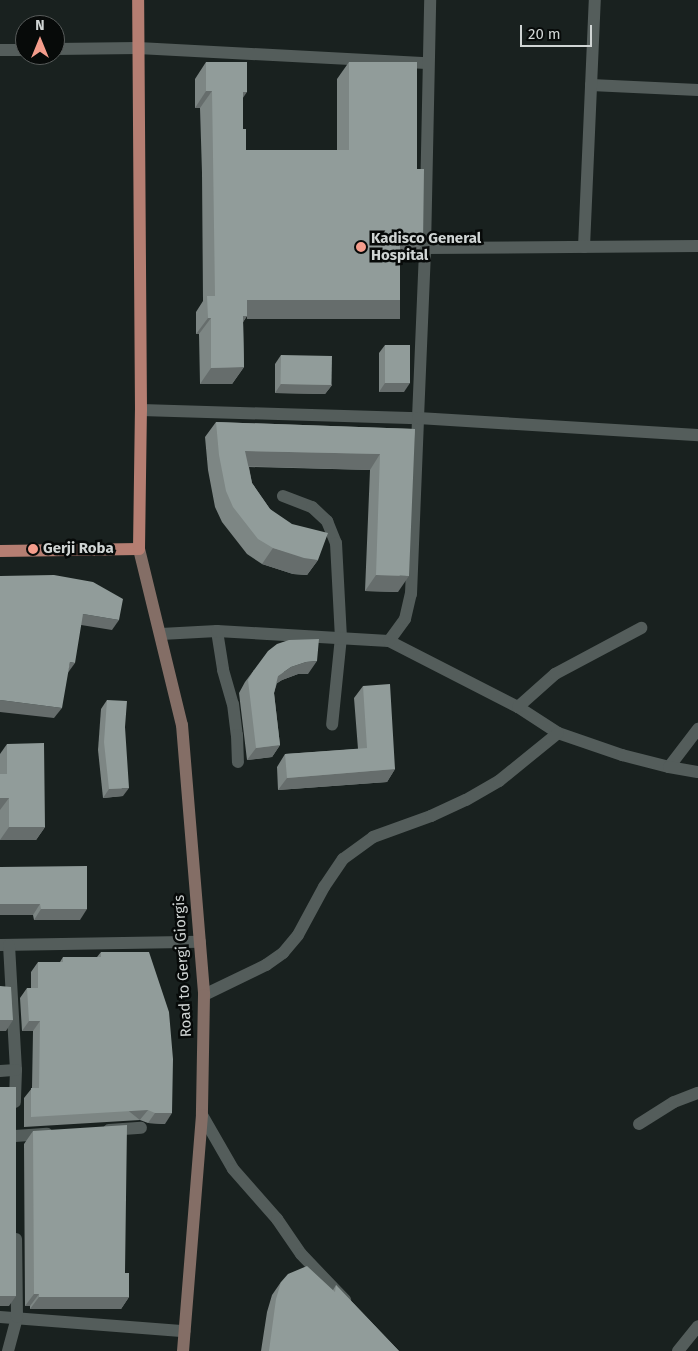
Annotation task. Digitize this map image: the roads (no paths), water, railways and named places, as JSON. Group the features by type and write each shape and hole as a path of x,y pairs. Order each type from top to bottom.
{"main road":[{"path":"0,550 139,549 141,410 138,0"},
{"name":"Road to Gergi Giorgis","path":"139,549 182,726 204,995 202,1115 184,1331 184,1351"}],"street":[{"path":"389,641 405,619 411,594 425,248 427,63 430,0"},
{"path":"584,247 595,0"},
{"path":"65,49 138,48 427,63"},
{"path":"0,50 15,50"},
{"path":"591,85 698,90"},
{"path":"425,248 698,246"},
{"path":"141,410 418,418 698,435"},
{"path":"283,496 312,507 327,521 336,543 341,637 332,726"},
{"path":"518,707 555,674 641,628"},
{"path":"217,631 222,670 233,704 238,762"},
{"path":"161,634 217,631 389,641 518,707 558,733 622,755 698,772"},
{"path":"669,767 698,729"},
{"path":"204,995 266,965 283,954 298,935 324,887 343,859 373,838 431,816 466,800 499,781 558,733"},
{"path":"63,1133 15,1131 16,1070 4,945 200,942"},
{"path":"0,1070 16,1070"},
{"path":"639,1124 674,1102 698,1093"},
{"path":"202,1115 233,1169 277,1219 301,1254 354,1310"},
{"path":"92,1131 141,1128"},
{"path":"8,1351 17,1317 16,1222"},
{"path":"0,1317 184,1331"},
{"path":"678,1351 698,1326"}],"place":[{"name":"Kadisco General Hospital","path":"361,247"},
{"name":"Gerji Roba","path":"33,549"}]}
